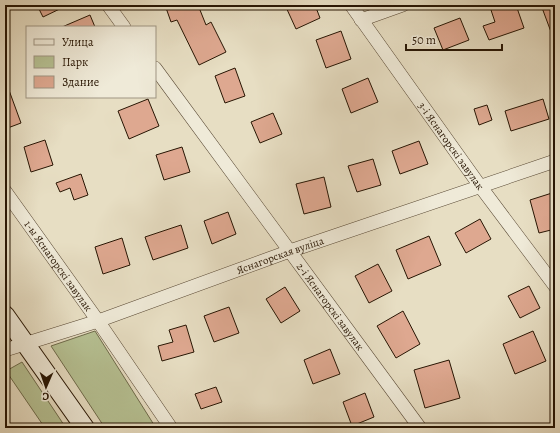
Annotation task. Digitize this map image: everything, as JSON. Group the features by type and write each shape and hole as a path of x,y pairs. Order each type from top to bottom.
{"main road":[{"path":"5,315 85,428"}],"street":[{"path":"108,5 123,26"},
{"name":"3-і Яснагорскі завулак","path":"351,5 480,186 555,286"},
{"path":"361,20 403,5"},
{"name":"2-і Яснагорскі завулак","path":"156,69 420,428"},
{"name":"Яснагорская вуліца","path":"5,350 98,321 290,251 555,161"},
{"name":"1-ы Яснагорскі завулак","path":"5,191 98,321 171,428"}],"green space":[{"path":"95,331 156,428 105,428 51,346"},
{"path":"22,362 66,428 45,428 6,371"}],"building":[{"path":"37,5 68,5 43,17"},
{"path":"165,5 198,5 206,25 211,22 226,52 199,65 177,20 171,22"},
{"path":"285,5 315,5 320,18 296,29"},
{"path":"506,5 516,5 524,28 489,40 483,26 495,22 491,10"},
{"path":"541,5 555,5 555,40 554,40"},
{"path":"90,15 95,26 64,26"},
{"path":"460,18 469,40 443,50 434,28"},
{"path":"341,31 351,59 326,68 316,40"},
{"path":"235,68 245,96 225,103 215,76"},
{"path":"368,78 378,102 351,113 342,89"},
{"path":"5,82 21,123 5,129"},
{"path":"148,99 159,126 129,139 118,111"},
{"path":"543,99 549,119 511,131 505,111"},
{"path":"487,105 492,120 479,125 474,109"},
{"path":"273,113 282,134 260,143 251,122"},
{"path":"45,140 53,165 31,172 24,147"},
{"path":"419,141 428,164 400,174 392,151"},
{"path":"182,147 190,172 164,180 156,155"},
{"path":"373,159 381,185 357,192 348,166"},
{"path":"81,174 88,195 74,200 70,188 60,192 56,183"},
{"path":"324,177 331,207 304,214 296,184"},
{"path":"552,193 555,203 555,229 539,233 530,200"},
{"path":"228,212 236,234 212,244 204,221"},
{"path":"480,219 491,239 466,253 455,233"},
{"path":"181,225 188,248 153,260 145,237"},
{"path":"429,236 441,265 408,279 396,250"},
{"path":"122,238 130,265 103,274 95,247"},
{"path":"378,264 392,291 369,303 355,276"},
{"path":"529,286 540,308 520,318 508,296"},
{"path":"285,287 300,311 281,323 266,299"},
{"path":"229,307 239,333 214,342 204,316"},
{"path":"403,311 420,344 396,358 377,326"},
{"path":"186,325 194,352 162,361 158,346 173,342 169,330"},
{"path":"533,331 546,361 515,374 503,344"},
{"path":"330,349 340,374 313,384 304,360"},
{"path":"449,360 460,398 425,408 414,370"},
{"path":"216,387 222,402 201,409 195,394"},
{"path":"365,393 374,417 352,426 343,402"}]}
